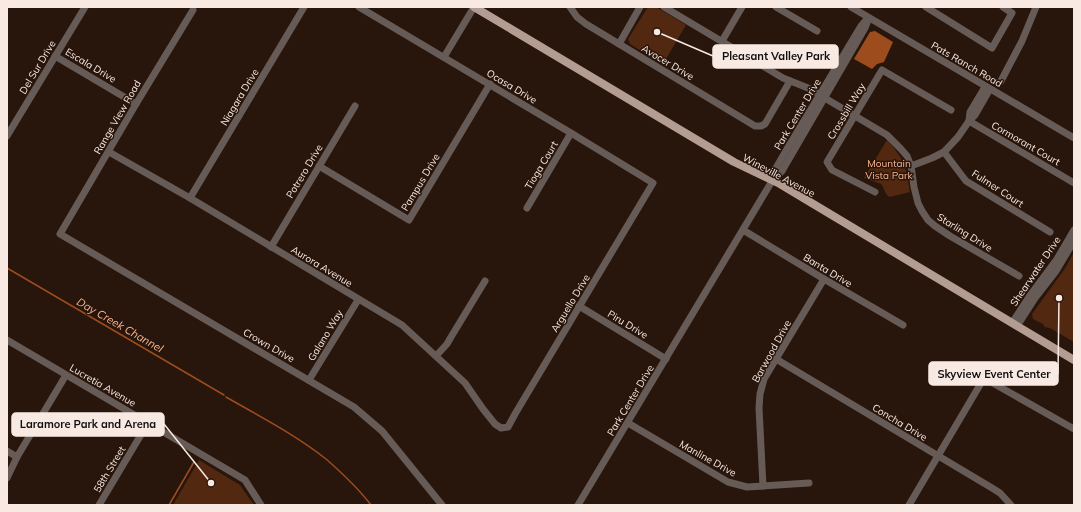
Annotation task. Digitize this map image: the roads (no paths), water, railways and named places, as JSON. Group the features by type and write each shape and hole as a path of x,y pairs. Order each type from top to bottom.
{"main road":[{"name":"Wineville Avenue","path":"474,7 734,162 820,208 1074,360"}],"street":[{"name":"Del Sur Drive","path":"7,136 85,7"},
{"name":"Niagara Drive","path":"190,198 304,7"},
{"name":"Ocasa Drive","path":"359,7 490,84 653,183"},
{"path":"444,57 474,7"},
{"name":"Avocer Drive","path":"570,7 577,17 586,24 755,126 765,124 790,81"},
{"path":"619,44 640,7"},
{"name":"Starling Drive","path":"664,7 790,81 804,86 822,96 887,135 907,156 911,166 918,203 928,220 950,236 1019,276"},
{"path":"722,41 742,7"},
{"path":"776,7 817,31"},
{"name":"Pats Ranch Road","path":"851,7 1074,138"},
{"path":"926,7 938,10 992,48 1012,13 1002,7"},
{"path":"1001,81 1022,41 1036,7"},
{"name":"Range View Road","path":"60,234 193,10"},
{"name":"Park Center Drive","path":"580,504 772,181 776,168 866,28 869,18"},
{"name":"Escala Drive","path":"55,56 136,104"},
{"name":"Crossbill Way","path":"875,192 832,170 827,162 882,70 951,110"},
{"name":"Pampus Drive","path":"319,166 409,220 490,84"},
{"path":"911,166 944,152 975,115 988,88"},
{"name":"Potrero Drive","path":"271,247 355,106"},
{"name":"Cormorant Court","path":"969,121 1074,183"},
{"name":"Tioga Court","path":"527,208 571,133"},
{"name":"Aurora Avenue","path":"108,152 190,198 402,326 465,383 483,409 495,424 501,428"},
{"name":"Fulmer Court","path":"944,152 966,181 1050,232"},
{"name":"Arguello Drive","path":"501,428 508,427 653,183"},
{"name":"Banta Drive","path":"743,230 824,280 903,325"},
{"name":"Shearwater Drive","path":"1015,325 1031,294 1057,259 1074,230"},
{"name":"Crown Drive","path":"60,234 354,407 382,431 442,505"},
{"name":"Shearwater Drive","path":"1015,325 1056,271 1074,241"},
{"name":"Barwood Drive","path":"763,486 759,408 760,394 764,379 824,280"},
{"path":"436,356 452,337 485,281"},
{"name":"Galano Way","path":"309,380 358,300"},
{"name":"Piru Drive","path":"579,306 666,358"},
{"name":"Lucretia Avenue","path":"7,340 245,480 262,505"},
{"name":"Concha Drive","path":"776,359 992,488 1000,493 1011,505"},
{"path":"7,478 17,457 66,375"},
{"path":"909,505 984,378 1074,429"},
{"name":"58th Street","path":"99,505 148,423"},
{"name":"Manline Drive","path":"628,423 724,480 740,486 747,487 809,483"},
{"path":"7,451 17,457"}],"waterway":[{"name":"Day Creek Channel","path":"7,268 224,395"},
{"name":"Day Creek Channel","path":"226,397 277,426 314,450 344,475 371,505"},
{"path":"169,505 194,462"}],"place":[{"name":"Pleasant Valley Park","path":"657,32"},
{"name":"Skyview Event Center","path":"1059,298"},
{"name":"Laramore Park and Arena","path":"211,483"}],"park label":[{"name":"Mountain Vista Park","path":"889,168"}]}
